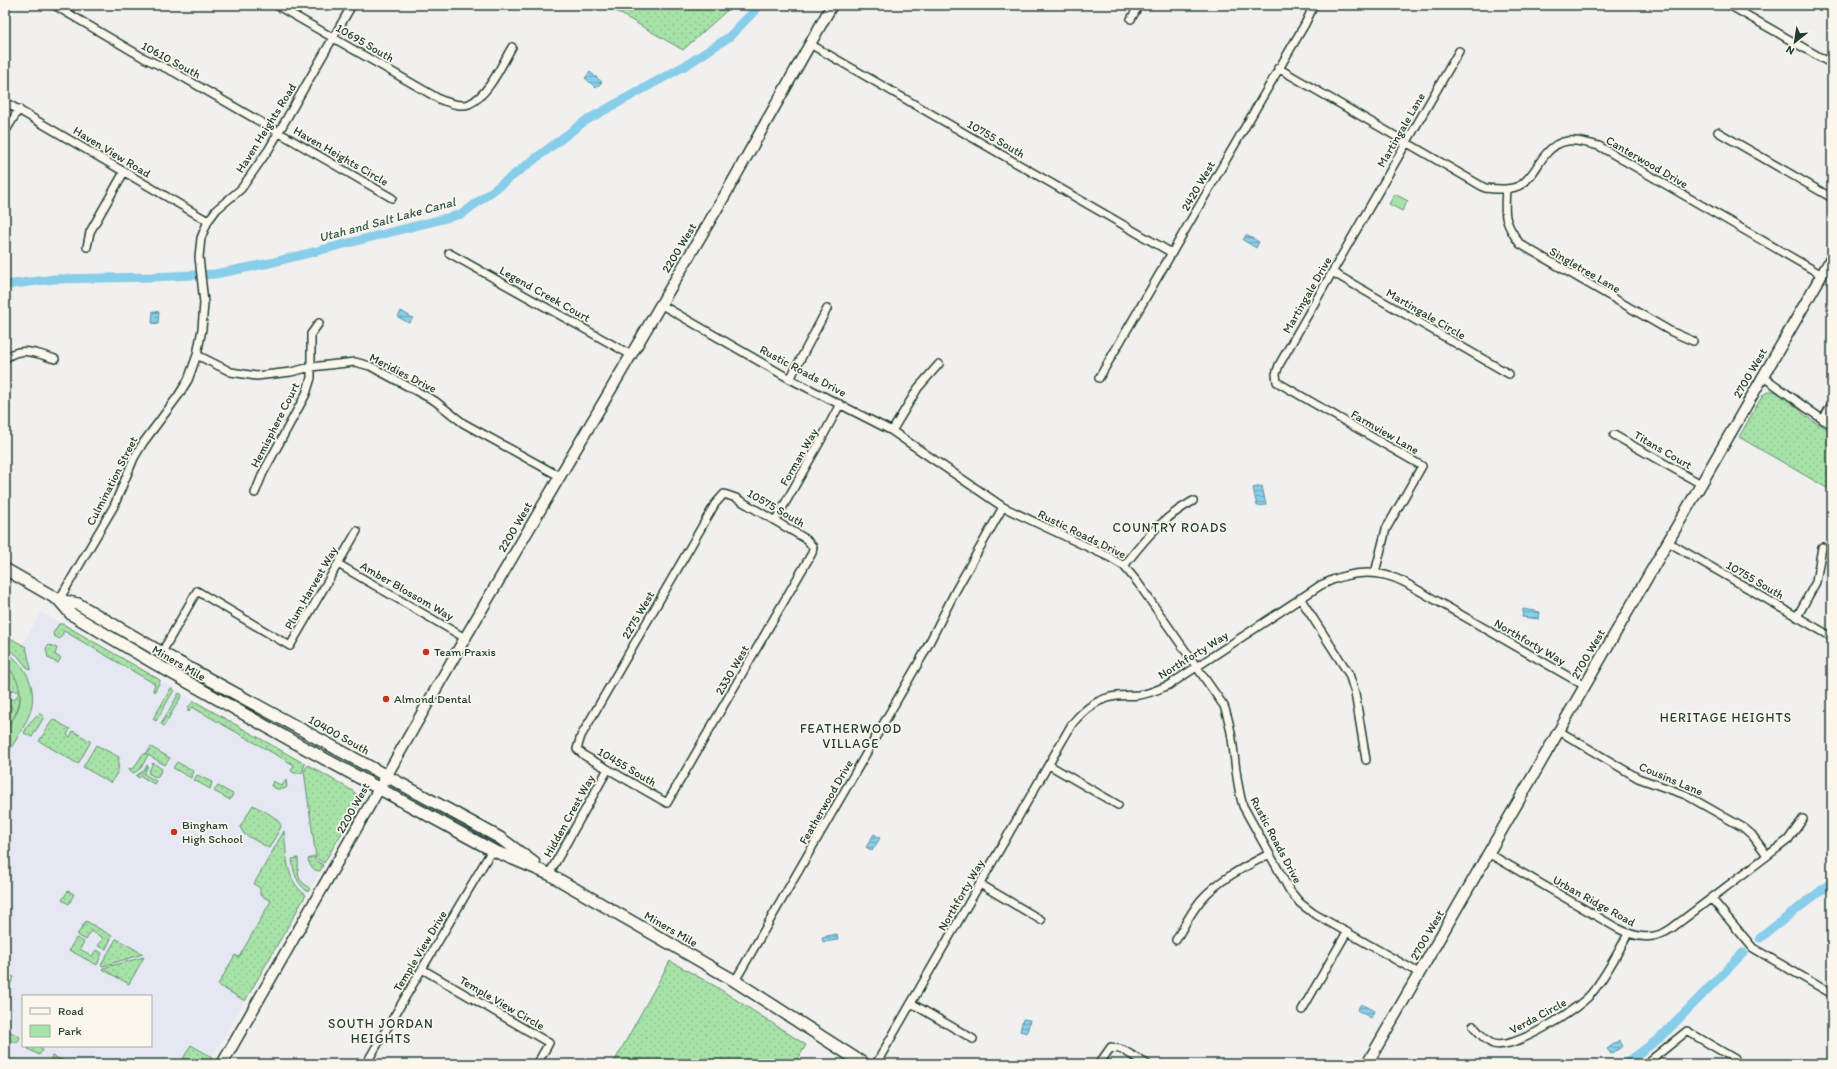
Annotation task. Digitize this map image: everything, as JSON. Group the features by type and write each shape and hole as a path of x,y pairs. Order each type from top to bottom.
{"main road":[{"name":"Miners Mile","path":"5,569 59,600 78,604 200,674"},
{"name":"Miners Mile","path":"59,600 71,614 292,741 492,850 549,874 735,982 864,1064"},
{"name":"10400 South","path":"200,674 500,838 549,874"}],"street":[{"name":"10610 South","path":"54,5 144,58 174,72 279,132"},
{"name":"10695 South","path":"276,5 334,37 441,100 455,105 468,105 485,92 512,47"},
{"name":"Haven Heights Road","path":"202,282 199,257 201,238 208,221 217,209 241,189 269,149 352,5"},
{"name":"2200 West","path":"222,1064 465,638 725,195 832,5"},
{"path":"1131,19 1139,5"},
{"name":"2420 West","path":"1099,378 1278,68 1305,24 1314,5"},
{"path":"1729,5 1832,64"},
{"name":"10755 South","path":"810,44 1172,253"},
{"name":"Martingale Lane","path":"1362,220 1459,51"},
{"name":"Canterwood Drive","path":"1278,68 1485,188 1506,189 1521,185 1535,172 1545,155 1561,142 1577,140 1598,146 1822,275"},
{"name":"Haven View Road","path":"5,102 208,221"},
{"path":"5,132 19,109"},
{"name":"Haven Heights Circle","path":"279,132 392,198"},
{"path":"1718,132 1832,198"},
{"path":"87,248 90,232 124,172"},
{"name":"Singletree Lane","path":"1506,189 1504,212 1508,227 1520,244 1670,331 1693,341"},
{"name":"Martingale Drive","path":"1277,382 1276,374 1279,366 1362,220"},
{"name":"Legend Creek Court","path":"449,253 631,355"},
{"name":"2700 West","path":"1367,1064 1832,257"},
{"name":"Martingale Circle","path":"1332,272 1509,374"},
{"name":"Culmination Street","path":"59,600 114,506 134,458 142,443 188,380 197,355 203,322 204,303 202,282"},
{"name":"Rustic Roads Drive","path":"660,304 790,379 892,431 1003,507 1109,557 1124,566 1138,582 1220,699 1229,721 1239,794 1243,806 1268,854 1290,891 1300,903 1419,973"},
{"path":"790,379 827,309"},
{"name":"Hemisphere Court","path":"255,493 263,473 306,394 311,378 311,334 319,323"},
{"path":"5,359 14,353 22,351 55,359"},
{"name":"Meridies Drive","path":"197,355 231,372 256,376 291,372 311,367 355,362 370,366 420,393 463,423 559,476"},
{"path":"892,431 918,388 939,364"},
{"path":"1763,377 1786,392 1822,420 1832,425"},
{"name":"Farmview Lane","path":"1277,382 1422,466 1386,529 1375,572"},
{"path":"1822,420 1832,403"},
{"name":"Forman Way","path":"775,521 840,404"},
{"name":"Titans Court","path":"1614,435 1701,484"},
{"name":"10575 South","path":"724,494 736,498 806,539 813,547"},
{"name":"2275 West","path":"577,749 581,736 715,504 724,494"},
{"path":"1124,566 1160,523 1178,509 1193,501"},
{"name":"Featherwood Drive","path":"735,982 923,655 956,590 1003,507"},
{"name":"Plum Harvest Way","path":"162,652 197,590 290,646 357,531"},
{"name":"10755 South","path":"1668,542 1832,637"},
{"name":"2330 West","path":"667,803 809,559 813,547"},
{"path":"1797,617 1816,582 1822,548"},
{"name":"Amber Blossom Way","path":"338,564 465,638"},
{"name":"Northforty Way","path":"876,1064 1072,724 1081,713 1102,699 1154,692 1169,685 1300,598 1334,578 1348,574 1375,572 1404,582 1585,686"},
{"path":"1300,598 1349,674 1355,693 1366,760"},
{"name":"Cousins Lane","path":"1558,731 1638,778 1686,795 1744,828 1752,835 1768,855"},
{"name":"10455 South","path":"577,749 608,769 667,803"},
{"path":"1049,765 1118,805"},
{"name":"Hidden Crest Way","path":"549,874 608,769"},
{"name":"Urban Ridge Road","path":"1488,853 1628,934 1647,937 1664,934 1791,837 1803,819"},
{"name":"Temple View Drive","path":"366,1064 492,850"},
{"path":"1176,940 1202,898 1225,880 1268,854"},
{"path":"980,884 1041,920"},
{"path":"1711,898 1753,948 1832,994"},
{"path":"1302,1010 1347,932"},
{"name":"Verda Circle","path":"1472,1026 1490,1042 1506,1044 1516,1042 1566,1016 1583,1003 1598,986 1628,934"},
{"name":"Temple View Circle","path":"422,970 549,1043 537,1064"},
{"path":"911,1003 972,1039"},
{"path":"1646,1064 1687,1031 1735,1059"},
{"path":"1099,1064 1111,1047 1123,1050 1148,1064"}],"shaded area":[{"name":"Bingham High School","path":"41,612 353,791 359,799 360,802 208,1064 5,1064 5,635 22,645"}],"green space":[{"path":"605,5 733,5 683,50"},
{"path":"1395,194 1408,201 1402,211 1389,204"},
{"path":"1769,391 1774,391 1785,396 1807,417 1832,432 1832,491 1739,437 1763,395"},
{"path":"59,624 63,624 160,680 154,692 153,690 155,684 64,631 60,639 54,636 53,633"},
{"path":"5,635 26,647 31,669 29,670 17,655 5,648"},
{"path":"49,645 57,648 55,655 61,658 58,663 48,658 46,648"},
{"path":"5,652 13,657 25,671 32,688 33,697 32,706 27,721 5,758 4,736 19,707 20,694 14,675 5,665"},
{"path":"5,665 13,673 18,682 20,699 15,716 5,733 5,719 12,707 5,702 5,695 14,700 19,693 12,689 11,692 5,688"},
{"path":"171,688 174,690 156,721 153,719"},
{"path":"179,693 182,695 164,726 161,724"},
{"path":"194,701 305,764 302,773 294,773 291,771 294,765 192,707 188,712 188,707"},
{"path":"39,713 44,717 32,737 24,733 30,722"},
{"path":"53,719 70,729 67,735 70,737 73,731 90,741 78,764 39,741"},
{"path":"96,745 119,757 118,771 111,783 83,767"},
{"path":"151,747 170,758 165,765 148,755 141,768 134,773 128,769 134,768 142,755 147,753"},
{"path":"177,762 193,771 191,778 173,768"},
{"path":"153,763 162,769 157,778 148,773"},
{"path":"147,765 148,766 144,774 156,781 154,784 141,776 139,778 136,776 143,771"},
{"path":"308,765 353,791 358,796 360,802 324,863 316,858 304,771"},
{"path":"197,775 212,782 210,789 194,780"},
{"path":"286,780 287,787 284,789 277,789 271,786 273,781 282,786"},
{"path":"218,786 233,794 230,800 214,791"},
{"path":"253,805 274,817 280,823 281,827 269,848 244,834 240,827"},
{"path":"284,831 288,866 291,875 299,889 306,895 245,1001 218,985 235,955 239,957 271,901 260,895 260,888 254,884"},
{"path":"314,856 315,860 323,865 320,871 313,869 309,863 308,859"},
{"path":"298,858 299,877 300,880 310,889 308,892 298,881 295,873 292,859"},
{"path":"68,891 74,894 69,904 62,900"},
{"path":"86,921 112,936 106,949 98,946 103,938 91,931 86,940 77,935"},
{"path":"76,938 84,942 80,949 92,956 96,950 102,953 97,965 69,950"},
{"path":"116,939 143,954 103,966 101,965"},
{"path":"144,957 129,984 102,969 103,968"},
{"path":"670,961 715,986 806,1045 795,1064 613,1064"},
{"path":"8,974 14,977 6,991 5,979"},
{"path":"9,1031 20,1037 18,1042 16,1043 6,1037"},
{"path":"191,1045 212,1057 208,1064 180,1064"},
{"path":"29,1047 38,1047 43,1050 39,1055 28,1049"},
{"path":"52,1056 64,1061 64,1064 54,1064 50,1062"}],"water":[{"path":"590,72 602,82 596,88 585,78"},
{"path":"1246,235 1259,242 1256,248 1243,240"},
{"path":"153,311 159,312 158,324 152,323"},
{"path":"401,311 413,318 409,323 398,317"},
{"path":"1262,486 1266,505 1257,506 1253,488"},
{"path":"1523,609 1540,612 1539,619 1522,617"},
{"path":"874,834 880,838 872,851 866,847"},
{"path":"837,934 838,940 823,942 822,937"},
{"path":"1361,1004 1374,1011 1371,1018 1357,1010"},
{"path":"1023,1019 1030,1020 1027,1033 1020,1031"},
{"path":"1619,1040 1623,1046 1611,1054 1607,1049"}],"waterway":[{"name":"Utah and Salt Lake Canal","path":"5,285 55,279 215,274 270,263 462,214 585,121 688,64 729,37 760,5"},
{"path":"1760,938 1832,882"},
{"path":"1625,1064 1661,1037 1743,953"}],"place":[{"name":"Team Praxis","path":"426,652"},
{"name":"Almond Dental","path":"386,699"},
{"name":"Bingham High School","path":"174,832"}],"district":[{"name":"COUNTRY ROADS","path":"1170,527"},
{"name":"HERITAGE HEIGHTS","path":"1726,717"},
{"name":"FEATHERWOOD VILLAGE","path":"851,736"},
{"name":"SOUTH JORDAN HEIGHTS","path":"381,1030"}]}
